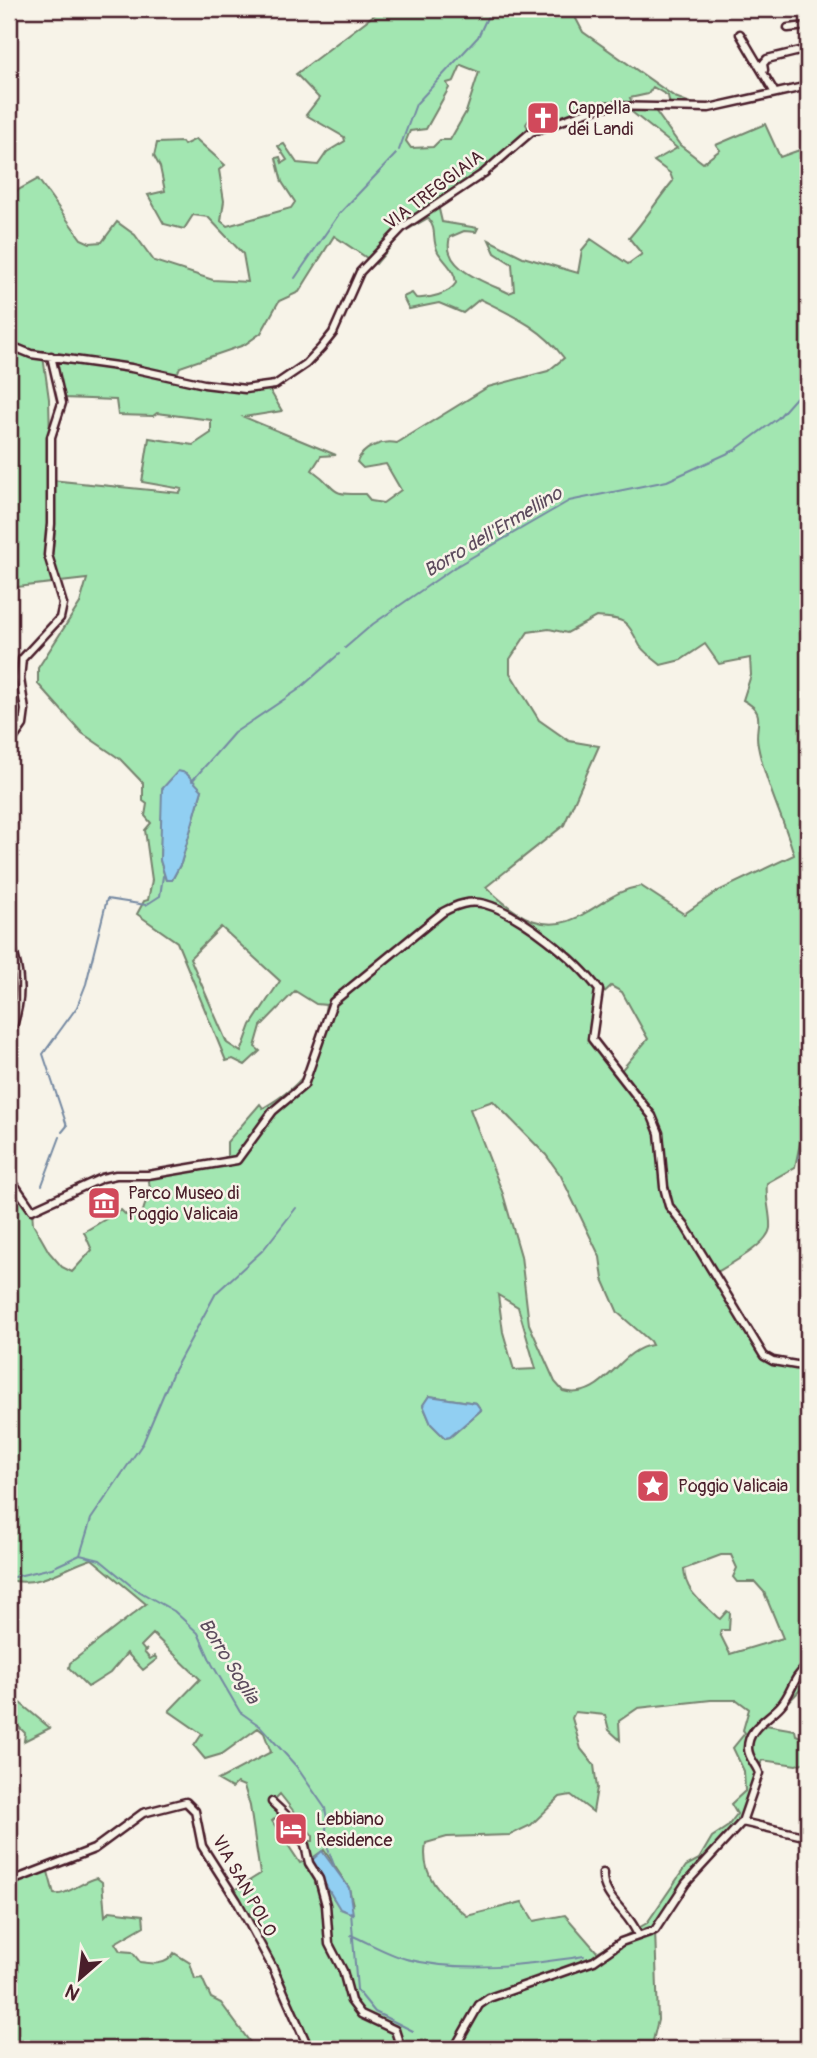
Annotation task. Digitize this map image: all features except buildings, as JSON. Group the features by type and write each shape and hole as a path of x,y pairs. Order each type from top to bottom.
{"street":[{"path":"788,28 808,26"},
{"path":"740,34 775,93"},
{"path":"764,72 763,64 767,59 808,49"},
{"name":"VIA TREGGIAIA","path":"9,345 31,354 245,389 275,385 306,364 321,348 333,333 360,272 403,227 484,173 531,132 603,106 709,108 808,86"},
{"path":"9,745 23,725 25,710 20,679 22,659 60,618 64,604 48,555 51,524 51,437 62,403 51,356"},
{"path":"9,1177 32,1210 102,1178 148,1175 237,1160 273,1111 300,1091 309,1073 326,1016 339,995 443,912 458,904 485,904 563,951 599,990 592,1039 652,1116 659,1133 664,1186 669,1206 685,1226 764,1356 773,1362 808,1367"},
{"path":"9,939 19,965 22,989 18,1016 9,1036"},
{"path":"454,2049 479,2005 488,1998 594,1961 621,1942 655,1930 686,1883 742,1822 758,1773 748,1750 750,1739 757,1726 782,1704 793,1681 808,1665"},
{"name":"VIA SAN POLO","path":"9,1882 94,1849 143,1813 186,1802 195,1811 202,1846 237,1901 273,1968 309,2049"},
{"path":"272,1802 293,1826 319,1879 326,1905 329,1944 343,1971 351,2001 361,2014 395,2029 401,2049"},
{"path":"742,1822 808,1837"},
{"path":"603,1873 606,1886 636,1927 638,1936"}],"green space":[{"path":"382,9 571,9 583,32 675,97 693,104 693,108 670,105 668,96 653,87 648,94 630,98 633,105 651,105 680,145 703,163 720,150 716,145 765,124 780,157 808,147 808,1120 804,1124 795,1167 767,1183 770,1222 768,1234 746,1254 714,1274 764,1356 808,1367 808,1682 766,1725 795,1730 796,1735 805,1739 806,1762 796,1765 762,1760 745,1814 686,1883 655,1929 658,2020 651,2049 309,2049 273,1968 231,1892 260,1874 250,1806 244,1786 237,1783 232,1788 218,1780 271,1752 264,1733 258,1728 222,1754 205,1759 194,1746 202,1734 169,1711 200,1679 153,1634 141,1646 150,1659 155,1656 157,1659 143,1670 127,1653 110,1673 88,1687 69,1668 70,1663 146,1604 92,1559 42,1579 20,1582 9,1580 9,1177 32,1210 33,1224 49,1252 62,1267 72,1272 92,1250 84,1232 121,1210 126,1215 142,1214 150,1189 148,1175 214,1165 227,1156 227,1142 260,1104 263,1108 293,1087 303,1076 315,1053 326,1005 316,1004 295,991 261,1026 255,1047 260,1051 245,1065 233,1059 226,1061 177,942 137,914 144,901 148,900 152,880 145,830 151,823 145,816 147,804 143,801 143,783 120,759 82,733 38,684 38,668 80,603 87,579 9,588 9,195 38,179 81,239 90,243 102,242 117,222 135,235 154,261 213,280 248,282 243,254 208,217 193,215 184,229 164,224 148,195 165,191 160,167 154,156 157,143 182,142 184,145 196,139 225,165 219,170 224,201 221,221 227,226 291,208 295,202 282,182 276,158 280,157 282,163 287,160 278,146 284,144 297,163 318,165 327,152 345,141 344,137 306,115 319,98 296,74","holes":["461,65 479,72 466,112 450,140 440,140 433,147 411,148 406,141 410,131 426,129 449,88 447,83 454,81","623,105 677,148 654,161 670,173 673,181 629,238 642,254 628,264 591,239 582,250 578,273 523,257 489,240 495,253 512,264 514,291 509,293 468,273 452,258 450,237 464,231 476,232 478,228 442,222 438,205 484,173 530,132 526,124 533,114 544,110 560,119 603,106","428,218 433,227 438,252 452,270 456,283 449,290 433,297 416,298 412,293 403,297 409,309 439,303 463,313 480,299 536,330 564,358 548,371 488,387 397,443 379,444 364,452 357,462 363,468 386,464 401,490 383,503 371,501 365,494 338,492 312,470 321,456 336,455 244,417 282,411 268,387 245,389 176,377 180,367 244,345 261,333 279,301 299,292 334,236 376,264 402,233","43,356 55,362 63,398 116,400 118,415 153,416 157,413 211,420 211,433 193,445 149,438 142,482 182,489 180,493 51,480 49,399","596,617 606,618 624,622 642,649 661,665 681,660 705,644 719,664 750,658 751,675 743,700 751,705 758,715 757,738 761,760 794,855 716,892 684,914 641,886 619,893 572,920 559,923 533,920 521,915 498,898 486,887 564,825 599,746 569,741 539,720 510,673 510,659 528,632 549,629 567,633","163,789 202,790 181,863 172,880 166,880 160,860","221,927 280,981 251,1025 241,1052 227,1043 190,958","611,986 622,992 648,1039 619,1073 592,1039 599,997","493,1101 546,1155 561,1176 600,1257 603,1279 618,1313 652,1345 630,1355 589,1389 563,1391 555,1382 529,1324 521,1256 503,1194 470,1109","498,1295 518,1307 536,1369 514,1370 503,1332","429,1396 476,1403 481,1410 450,1437 445,1438 431,1424 423,1405","721,1555 731,1555 737,1568 733,1577 737,1582 755,1582 764,1592 783,1638 730,1654 720,1634 721,1630 729,1630 730,1613 727,1611 720,1619 717,1617 695,1596 687,1584 684,1569","737,1700 749,1709 743,1730 745,1733 733,1748 744,1771 745,1791 731,1804 737,1814 727,1827 712,1837 699,1859 686,1866 647,1923 597,1952 565,1915 534,1921 522,1902 467,1916 441,1893 426,1866 426,1843 447,1837 510,1835 531,1825 560,1797 571,1795 593,1812 597,1788 594,1765 581,1749 572,1718 575,1712 605,1715 609,1730 620,1740 619,1721 638,1708","280,1794 313,1836 313,1841 305,1841 310,1859 300,1863 272,1821 279,1815 270,1804","324,1850 349,1888 353,1905 334,1899 311,1859"]},
{"path":"9,891 14,904 15,941 11,942 22,989 9,1036"},
{"path":"14,1698 50,1728 24,1741 25,1733 18,1726 9,1724 9,1701"},
{"path":"47,1868 54,1894 63,1893 97,1878 102,1882 105,1916 110,1911 143,1915 144,1926 115,1943 120,1951 132,1952 140,1962 163,1962 174,1953 190,1963 195,1979 202,1978 211,1998 221,2003 255,2049 9,2049 9,1882"}],"water":[{"path":"178,771 186,773 202,790 181,863 172,880 166,880 160,860 162,789"},
{"path":"429,1396 476,1403 481,1410 450,1437 445,1438 431,1424 423,1405"},
{"path":"322,1851 349,1888 353,1914 340,1909 311,1861"}],"waterway":[{"path":"399,150 416,104 478,37 491,9"},
{"path":"295,278 339,214 396,154"},
{"name":"Borro dell'Ermellino","path":"345,648 373,624 455,567 569,501 667,481 735,450 778,418 808,384"},
{"name":"Borro dell'Ermellino","path":"192,781 234,733 298,690 339,654"},
{"name":"Borro dell'Ermellino","path":"62,1132 67,1126 43,1054 77,1007 86,984 107,899 146,905 160,896 163,876"},
{"path":"798,1160 808,1112"},
{"name":"Borro dell'Ermellino","path":"42,1185 60,1137"},
{"name":"Borro Soglia","path":"9,1578 52,1568 80,1555 91,1519 143,1443 173,1372 216,1293 263,1250 296,1208"},
{"name":"Borro Soglia","path":"80,1555 100,1560 135,1589 174,1611 198,1633 212,1664 240,1712 260,1726 296,1766 325,1808 325,1841 334,1865"},
{"path":"351,1912 357,1990 375,2012 413,2031"},
{"path":"351,1935 399,1957 449,1966 517,1965 584,1956"}],"place":[{"name":"Cappella dei Landi","path":"543,118"},
{"name":"Parco Museo di Poggio Valicaia","path":"104,1203"},
{"name":"Poggio Valicaia","path":"653,1486"},
{"name":"Lebbiano Residence","path":"291,1829"}]}
